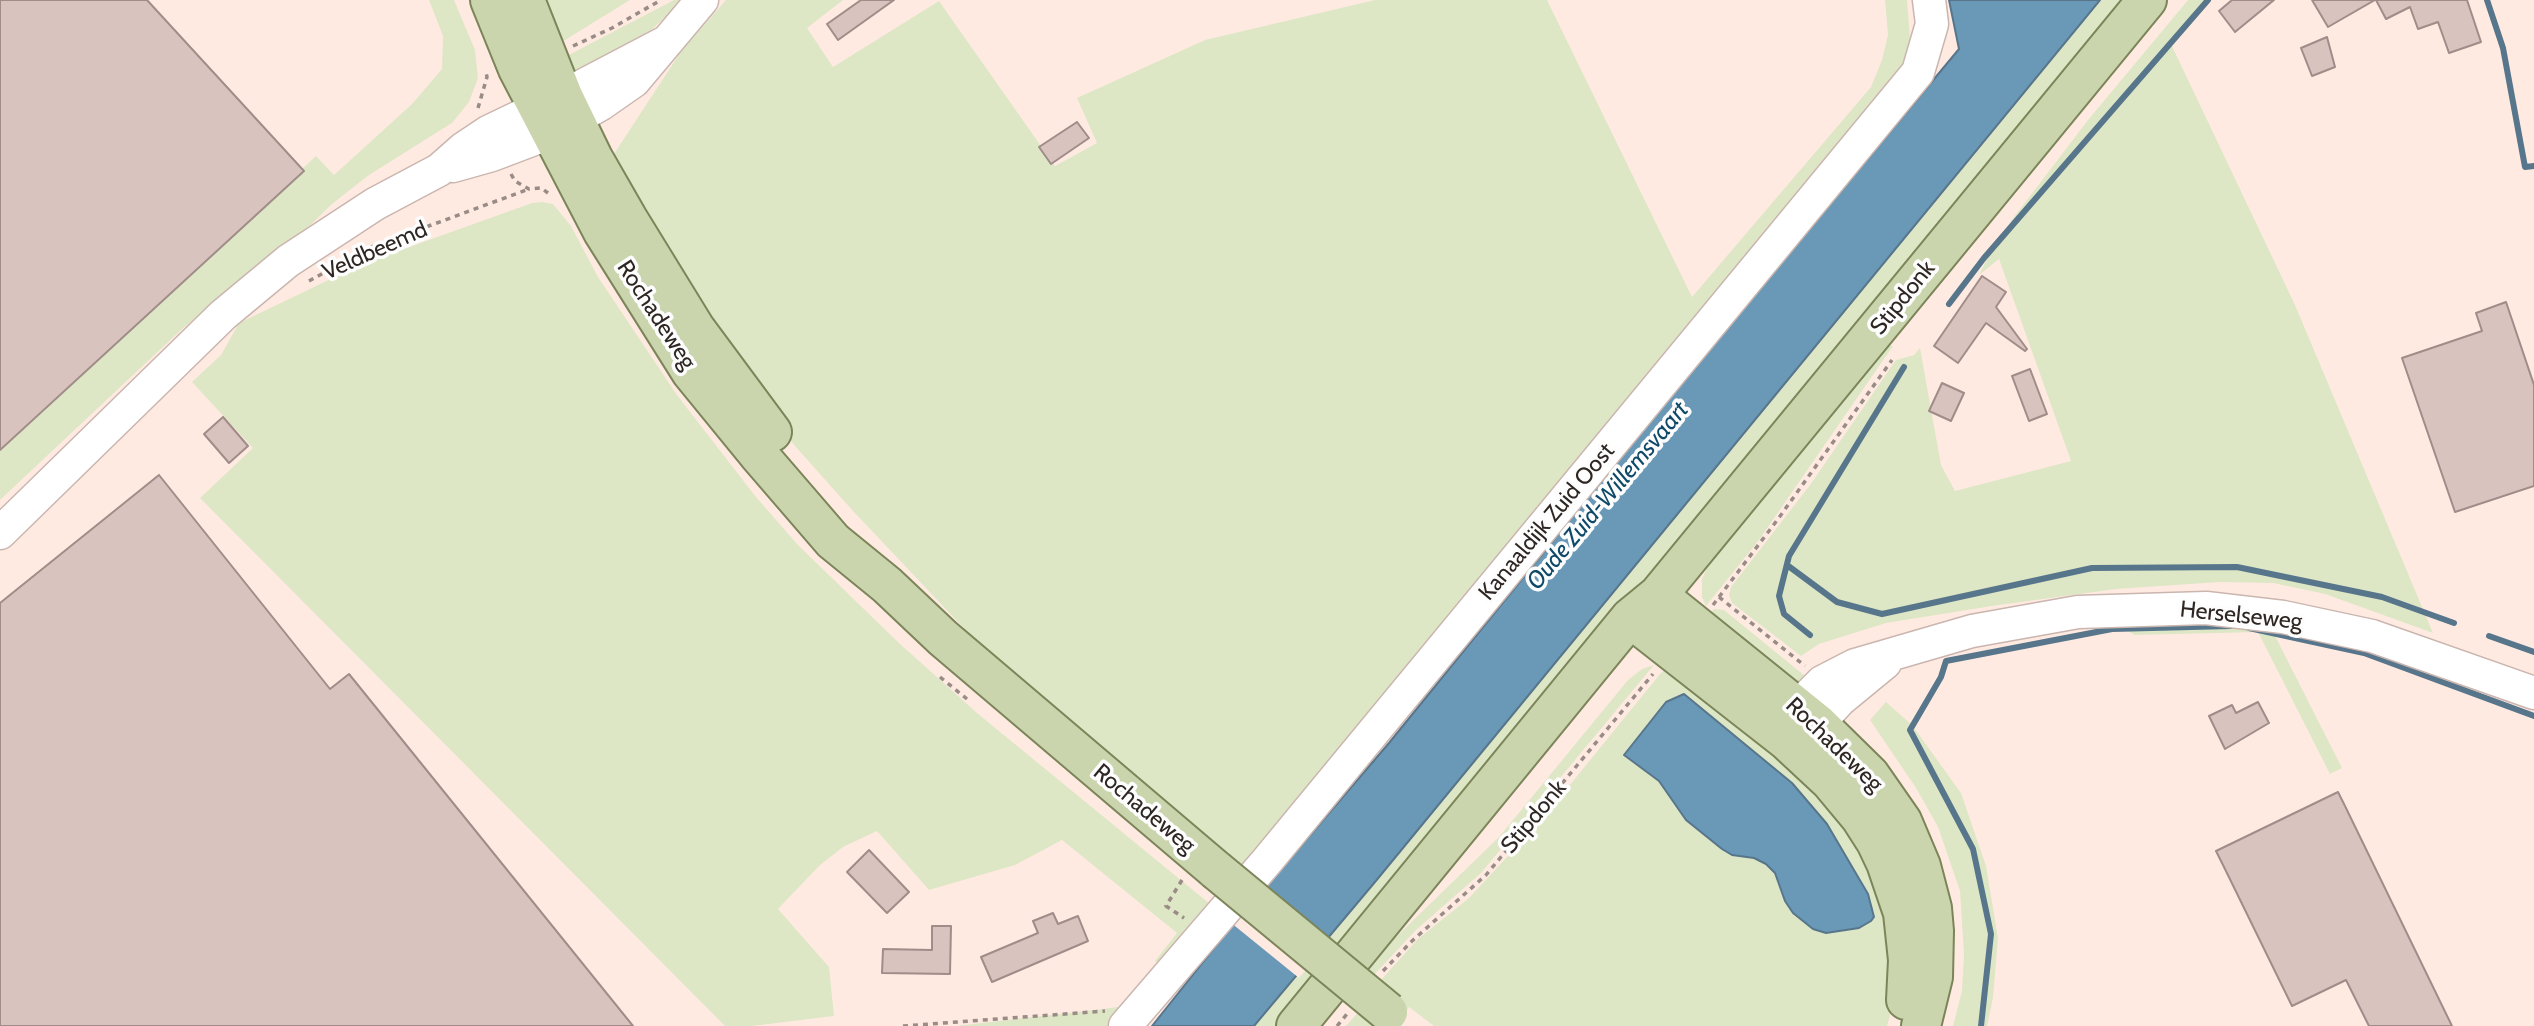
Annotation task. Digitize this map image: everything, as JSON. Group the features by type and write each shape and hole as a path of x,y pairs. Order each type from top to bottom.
{"main road":[{"name":"Rochadeweg","path":"490,0 518,69 556,114"},
{"name":"Rochadeweg","path":"525,0 556,114 603,232 691,372 758,454 833,541 887,585 1200,873 1383,1014"},
{"name":"Stipdonk","path":"1296,1026 1390,911 1670,620 2147,0"},
{"name":"Rochadeweg","path":"1670,620 1801,724 1871,775 1902,821 1922,866 1932,908 1935,955 1931,988 1921,1026"},
{"name":"Rochadeweg","path":"1801,724 1830,782 1860,817 1876,842 1892,876 1903,914 1908,960 1906,1005 1901,1026"}],"street":[{"name":"Veldbeemd","path":"0,533 223,315 288,261 375,204 439,170 492,155 556,114 634,81 702,0"},
{"name":"Kanaaldijk Zuid Oost","path":"1132,1017 1259,871 1918,72 1932,24 1929,0"},
{"name":"Herselseweg","path":"1801,724 1847,694 1900,652 1972,631 2078,612 2206,608 2283,617 2372,636 2534,694"}],"path":[{"name":"Veldbeemd","path":"307,282 386,241 529,189"},
{"name":"Rochadeweg","path":"1670,620 1803,664"},
{"name":"Stipdonk","path":"1379,975 1412,941 1486,875 1670,620"},
{"path":"1166,906 1200,873"},
{"path":"1337,1026 1383,1014"},
{"path":"903,1026 1132,1017"}],"green space":[{"path":"429,0 454,0 475,50 478,78 469,102 452,123 369,175 332,204 294,241 247,275 181,330 0,500 0,451 316,156 334,175 412,104 442,69 443,36"},
{"path":"532,0 630,0 557,45"},
{"path":"674,0 683,0 625,55 569,71 559,60"},
{"path":"726,0 843,0 807,28 833,67 939,1 1055,166 1097,143 1077,98 1205,40 1375,0 1547,0 1692,297 1871,87 1888,35 1885,0 1907,0 1910,38 1904,65 1251,878 976,641 853,511 795,446 752,389 610,160 682,50"},
{"path":"2100,0 2123,0 1276,1026 1254,1026 1375,882"},
{"path":"2188,0 2206,0 2171,44 2295,305 2433,633 2325,594 2273,583 2220,582 2116,589 1886,623 1819,644 1801,656 1732,603 1729,595 1731,587 1810,485 1896,360 1914,355 1920,348 1941,465 1955,491 2071,461 1999,259 1979,275 2011,221 2088,120"},
{"path":"532,203 553,204 571,226 598,277 677,395 756,497 798,545 899,643 977,713 1221,913 1171,972 1155,961 1177,933 1062,840 1015,865 929,890 877,831 843,847 819,866 778,909 829,967 834,1016 752,1026 725,1026 200,498 253,448 192,382 221,355 239,323 362,264"},
{"path":"1887,345 1893,346 1759,540 1706,606 1702,597 1702,579 1711,560"},
{"path":"1714,609 1724,610 1810,680 1798,684 1708,617"},
{"path":"2266,618 2342,768 2330,774 2258,632 2135,635 2114,624"},
{"path":"1654,665 1481,873 1415,931 1374,975 1365,967 1499,837 1628,680 1642,669"},
{"path":"1669,666 1814,777 1881,875 1895,997 1887,1026 1434,1026 1409,1007 1396,1026 1346,1026 1380,981 1418,939 1469,898 1543,818","holes":["1624,755 1827,824 1868,894 1813,929 1793,913 1785,901 1775,872 1754,858 1732,855 1722,849 1686,820 1659,781"]},
{"path":"1886,702 1912,725 1961,793 1986,866 1998,938 1993,998 1987,1026 1953,1026 1962,991 1964,954 1960,891 1938,827 1916,788 1870,720"},
{"path":"1134,1005 1116,1026 956,1026 1094,1010"}],"water":[{"name":"Oude Zuid-Willemsvaart","path":"1949,0 2100,0 1254,1026 1152,1026 1227,932 1389,743 1655,415 1959,49"},
{"path":"1684,694 1792,783 1827,824 1868,894 1874,917 1871,921 1859,928 1826,933 1813,929 1793,913 1785,901 1775,873 1766,864 1754,858 1732,855 1722,849 1686,820 1659,781 1624,755 1666,702"}],"pier":[{"path":"1263,885 1330,941 1299,978 1230,922"}],"building":[{"path":"0,0 147,0 304,171 0,450"},
{"path":"861,0 894,0 838,40 827,24"},
{"path":"2232,0 2274,0 2235,32 2219,11"},
{"path":"2312,0 2375,0 2328,27"},
{"path":"2376,0 2467,0 2481,42 2449,53 2438,22 2418,29 2410,7 2386,19"},
{"path":"2327,37 2335,67 2312,76 2301,48"},
{"path":"1077,122 1089,138 1051,164 1039,147"},
{"path":"1982,276 2006,292 1996,307 2027,349 2025,351 1986,323 1958,363 1934,346"},
{"path":"2506,302 2534,385 2534,486 2455,512 2402,358 2482,331 2476,313"},
{"path":"2030,369 2047,414 2029,421 2012,376"},
{"path":"1942,383 1964,393 1951,421 1929,411"},
{"path":"223,417 248,446 229,463 204,434"},
{"path":"159,475 330,689 349,674 633,1026 0,1026 0,603"},
{"path":"2258,702 2269,723 2225,749 2209,716 2232,705 2236,713"},
{"path":"2338,792 2452,1026 2369,1026 2346,980 2292,1006 2216,851"},
{"path":"869,850 909,892 887,913 847,872"},
{"path":"1053,913 1058,924 1078,916 1088,941 992,982 981,957 1038,933 1033,921"},
{"path":"932,926 951,926 950,974 882,973 883,949 932,950"}],"waterway":[{"path":"1949,304 1984,258 2208,0"},
{"path":"2487,0 2503,48 2525,167 2534,166"},
{"path":"1810,635 1784,614 1779,596 1789,556 1904,367"},
{"path":"1787,565 1837,602 1882,614 2092,568 2237,567 2382,597 2454,623"},
{"path":"1981,1026 1991,934 1973,849 1910,730 1941,677 1946,661 2112,629 2231,626"},
{"path":"2249,628 2364,653 2534,716"},
{"path":"2489,636 2534,652"}]}
